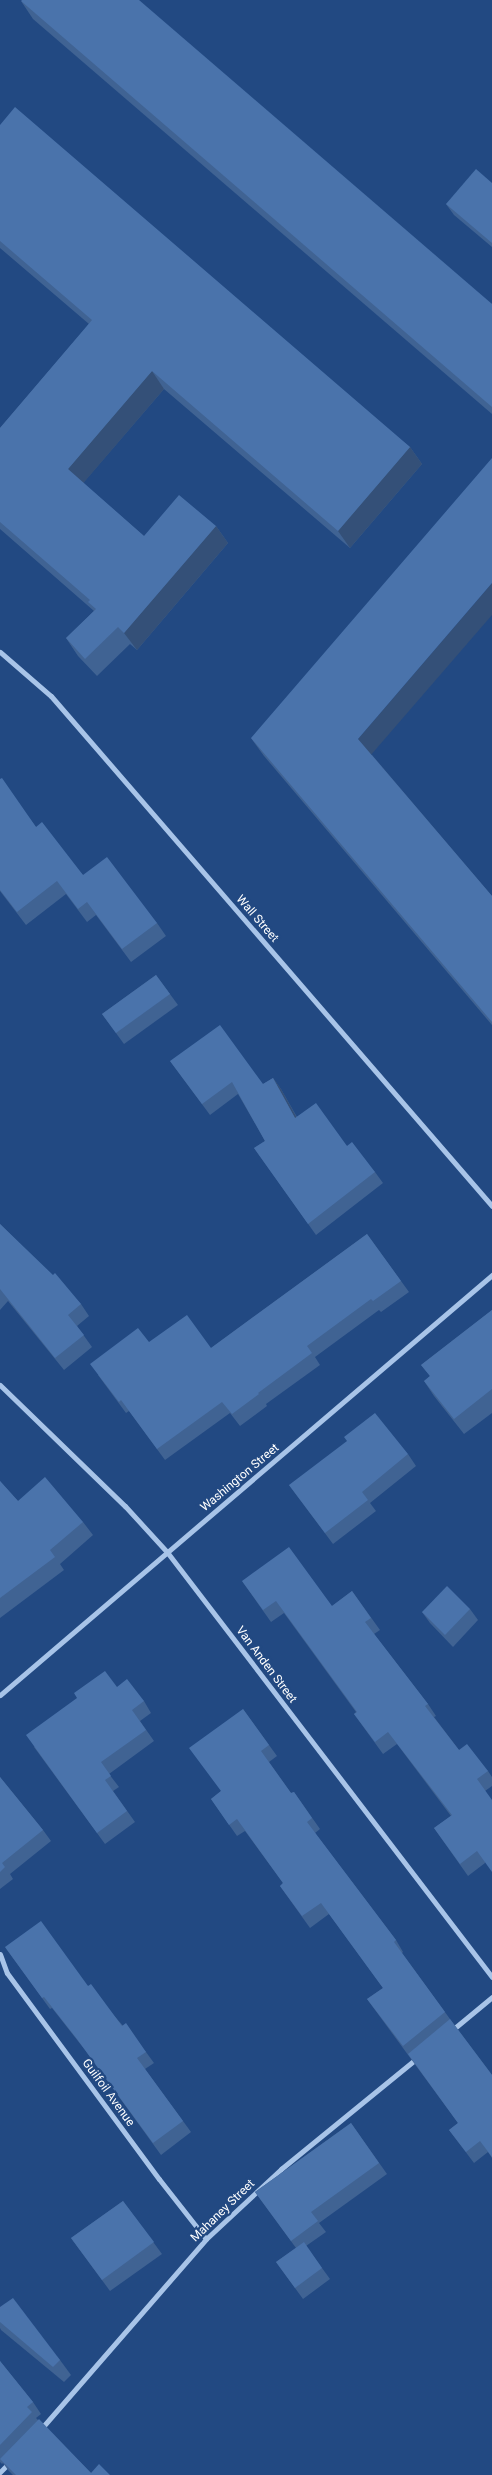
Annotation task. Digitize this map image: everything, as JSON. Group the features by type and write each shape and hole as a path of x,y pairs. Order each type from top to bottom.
{"street":[{"name":"Wall Street","path":"0,652 51,696 492,1206"},
{"name":"Washington Street","path":"0,1695 492,1276"},
{"name":"Van Anden Street","path":"0,1385 125,1506 167,1552 492,1977"},
{"name":"Guilfoil Avenue","path":"0,1954 7,1973 159,2179 206,2239"},
{"path":"447,2034 492,1997"},
{"name":"Mahaney Street","path":"32,2438 64,2405 206,2239 281,2169 424,2052"},
{"path":"0,2472 13,2459"}],"building":[{"path":"139,0 492,304 492,407 21,1"},
{"path":"15,107 410,447 338,531 152,371 68,469 144,536 179,495 216,526 124,633 118,627 85,659 66,638 96,609 88,602 90,600 0,522 0,428 92,320 0,241 0,125"},
{"path":"476,169 492,183 492,243 446,204"},
{"path":"492,458 492,583 358,739 492,896 492,1022 251,738"},
{"path":"2,778 36,827 42,822 83,875 107,857 157,923 122,949 87,902 78,909 57,881 17,912 0,890 0,779"},
{"path":"156,975 170,994 116,1033 102,1014"},
{"path":"220,1025 263,1084 273,1078 295,1118 316,1103 347,1146 352,1142 375,1172 308,1224 254,1148 265,1141 232,1082 202,1104 170,1061"},
{"path":"0,1224 53,1275 55,1273 81,1304 68,1315 84,1335 55,1358 0,1289"},
{"path":"367,1234 401,1281 373,1301 371,1299 307,1346 312,1353 232,1414 222,1402 157,1449 121,1400 119,1402 90,1364 138,1328 149,1342 187,1315 211,1348"},
{"path":"492,1310 492,1389 454,1419 424,1381 430,1376 421,1365"},
{"path":"375,1413 408,1454 362,1492 368,1500 325,1533 289,1485 347,1441 344,1437"},
{"path":"45,1477 83,1522 50,1550 55,1557 0,1598 0,1481 18,1501"},
{"path":"289,1547 332,1606 352,1591 371,1618 365,1622 428,1704 425,1706 459,1750 467,1744 488,1771 477,1779 492,1800 492,1872 477,1851 460,1864 434,1828 452,1815 388,1732 375,1742 354,1714 357,1712 276,1601 263,1610 242,1581"},
{"path":"447,1586 470,1609 445,1635 422,1612"},
{"path":"105,1671 117,1687 127,1679 144,1701 132,1710 146,1730 101,1762 111,1776 105,1780 127,1811 97,1833 26,1735 77,1698 74,1693"},
{"path":"243,1709 269,1745 261,1751 291,1793 294,1792 312,1818 307,1822 396,1940 394,1942 445,2012 403,2046 367,1999 383,1988 321,1903 302,1916 280,1886 283,1883 237,1819 229,1825 211,1799 221,1791 189,1748"},
{"path":"0,1777 43,1830 2,1863 5,1867 0,1872"},
{"path":"41,1921 88,1986 91,1984 122,2026 126,2023 146,2052 137,2058 183,2121 153,2143 77,2039 44,1997 42,1998 5,1947"},
{"path":"450,2019 492,2075 492,2157 480,2141 466,2152 449,2130 458,2123 408,2054"},
{"path":"351,2123 379,2163 311,2212 318,2221 291,2241 255,2192"},
{"path":"123,2201 154,2242 102,2280 71,2238"},
{"path":"304,2242 322,2268 295,2288 276,2262"},
{"path":"13,2298 60,2360 53,2367 0,2322 0,2307"},
{"path":"0,2361 33,2402 27,2407 32,2412 0,2445"},
{"path":"39,2419 91,2473 99,2464 110,2475 16,2475 0,2459"}]}
